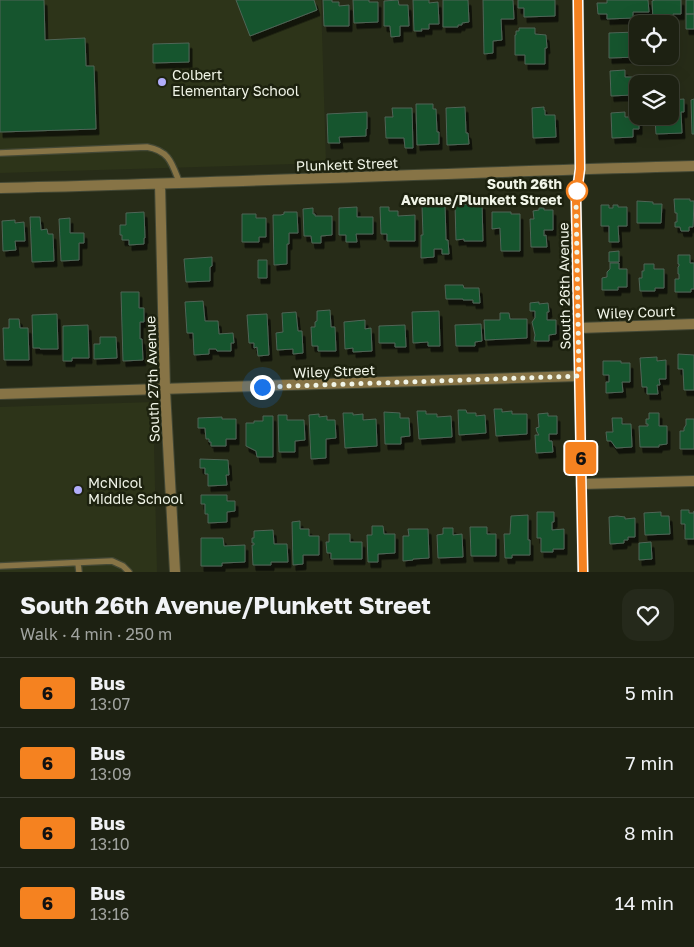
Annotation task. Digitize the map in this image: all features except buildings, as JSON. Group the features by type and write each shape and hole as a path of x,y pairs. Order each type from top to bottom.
{"street":[{"name":"South 26th Avenue","path":"578,0 580,169 576,199 583,572"},
{"name":"Plunkett Street","path":"0,188 180,184 694,166"},
{"name":"South 27th Avenue","path":"160,184 174,572"},
{"name":"Wiley Court","path":"579,328 694,324"},
{"name":"Wiley Street","path":"0,394 579,376"},
{"path":"581,484 694,481"}],"lane":[{"path":"0,153 147,147 156,149 166,155 180,184"},
{"path":"0,566 112,561 130,572"},
{"path":"78,563 79,572"}],"shaded area":[{"name":"Colbert Elementary School","path":"0,0 321,0 326,163 0,173"},
{"name":"McNicol Middle School","path":"153,402 157,572 0,572 0,407"}],"bus line":[{"name":"6","path":"578,0 580,169 576,199 583,572"}],"place":[{"name":"Colbert Elementary School","path":"162,82"},
{"name":"South 26th Avenue/Plunkett Street","path":"577,191"},
{"name":"McNicol Middle School","path":"78,490"}],"route":[{"path":"262,387 579,376 576,199 578,184 577,191"}]}
